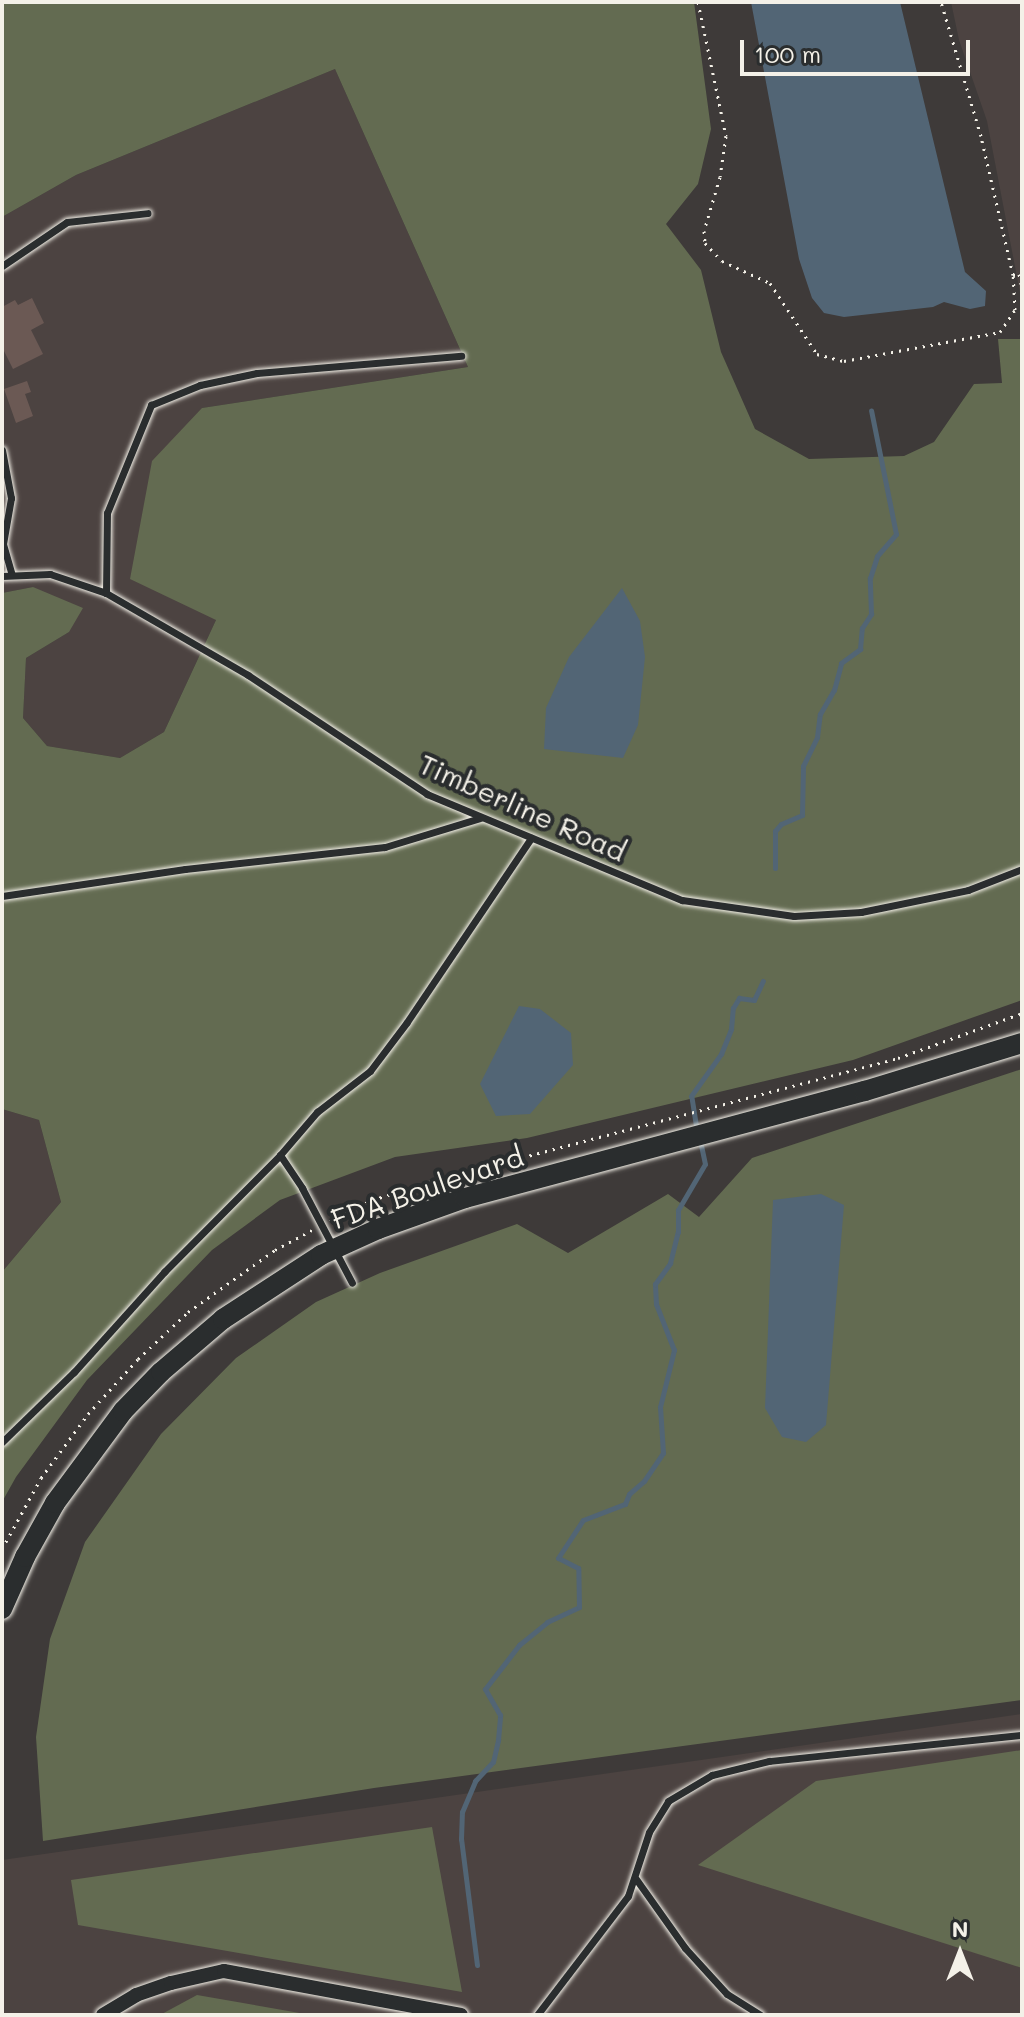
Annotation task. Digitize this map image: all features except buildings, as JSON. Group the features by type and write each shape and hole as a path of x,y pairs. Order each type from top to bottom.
{"street":[{"name":"FDA Boulevard","path":"2,1609 25,1557 55,1503 123,1411 161,1372 223,1319 275,1282 334,1249 378,1229 465,1198 865,1091 1022,1043"},
{"path":"103,2015 136,1995 224,1971 461,2015"}],"lane":[{"path":"2,266 67,222 148,213"},
{"path":"106,593 107,513 151,405 200,385 257,373 461,356"},
{"path":"2,450 11,498 2,544 12,575 2,576"},
{"name":"Timberline Road","path":"12,575 50,574 106,593 248,675 427,794 682,900 794,916 861,912 968,890 1022,869"},
{"path":"2,896 185,869 385,847 481,817"},
{"path":"2,1442 74,1372 164,1272 280,1155 317,1112 370,1071 531,838"},
{"path":"280,1155 352,1283"},
{"path":"537,2015 628,1896 649,1832 668,1801 712,1775 769,1761 1022,1735"},
{"path":"636,1879 685,1948 727,1994 760,2015"}],"path":[{"path":"698,2 726,136 720,177 704,231 705,243 722,261 770,283 817,354 831,359 860,361 1000,332 1015,310 1013,275 981,136 941,2"},
{"path":"1013,275 1019,274 1022,288"},
{"path":"460,1175 858,1069 1022,1013"}],"shaded area":[{"path":"951,2 1022,2 1022,303 987,121 959,40"},
{"path":"335,69 468,367 202,408 216,620 164,732 120,758 47,746 23,718 26,658 69,632 33,587 2,593 2,217 76,175"},
{"path":"2,1109 39,1120 61,1202 2,1272"},
{"path":"1022,1714 1022,2015 2,2015 2,1860"}],"green space":[{"path":"2,2 694,2 711,129 698,184 666,224 701,270 721,352 755,429 809,459 904,456 934,442 974,384 1002,383 998,339 1022,339 1022,1000 853,1060 527,1138 395,1157 280,1200 212,1250 87,1380 16,1477 2,1502 2,1272 61,1202 39,1120 2,1109 2,593 33,587 83,608 69,632 26,658 23,718 47,746 120,758 164,732 216,620 130,579 152,461 202,408 468,367 335,69 76,175 2,217"},
{"path":"1022,1069 1022,1700 374,1788 43,1841 36,1737 50,1639 85,1542 161,1434 236,1358 316,1302 380,1273 517,1224 568,1253 668,1194 699,1217 752,1158"},
{"path":"1022,1750 1022,1968 698,1865 816,1781"},
{"path":"432,1827 462,1992 78,1925 71,1880"},
{"path":"197,1995 311,2015 160,2015"}],"water":[{"path":"751,2 900,2 965,272 986,291 985,306 970,309 944,302 933,307 844,317 824,313 812,298 799,259"},
{"path":"622,588 640,621 645,657 638,725 623,758 544,749 546,708 569,657"},
{"path":"519,1006 540,1009 571,1033 573,1065 530,1114 496,1116 480,1084"},
{"path":"821,1194 844,1205 826,1425 806,1442 782,1437 765,1408 773,1200"}],"waterway":[{"path":"775,868 775,831 781,824 802,815 803,766 817,737 820,714 834,690 841,663 860,649 862,628 871,614 870,578 877,556 896,534 871,410"},
{"path":"697,1132 691,1096 721,1054 731,1029 733,1008 739,998 754,1000 763,981"},
{"path":"477,1965 461,1839 462,1812 475,1781 493,1762 498,1740 500,1715 485,1689 519,1645 547,1622 579,1607 578,1568 558,1558 583,1520 625,1504 629,1494 644,1481 663,1453 660,1407 674,1350 656,1304 655,1284 670,1263 678,1232 678,1210 705,1164 700,1141"}]}
